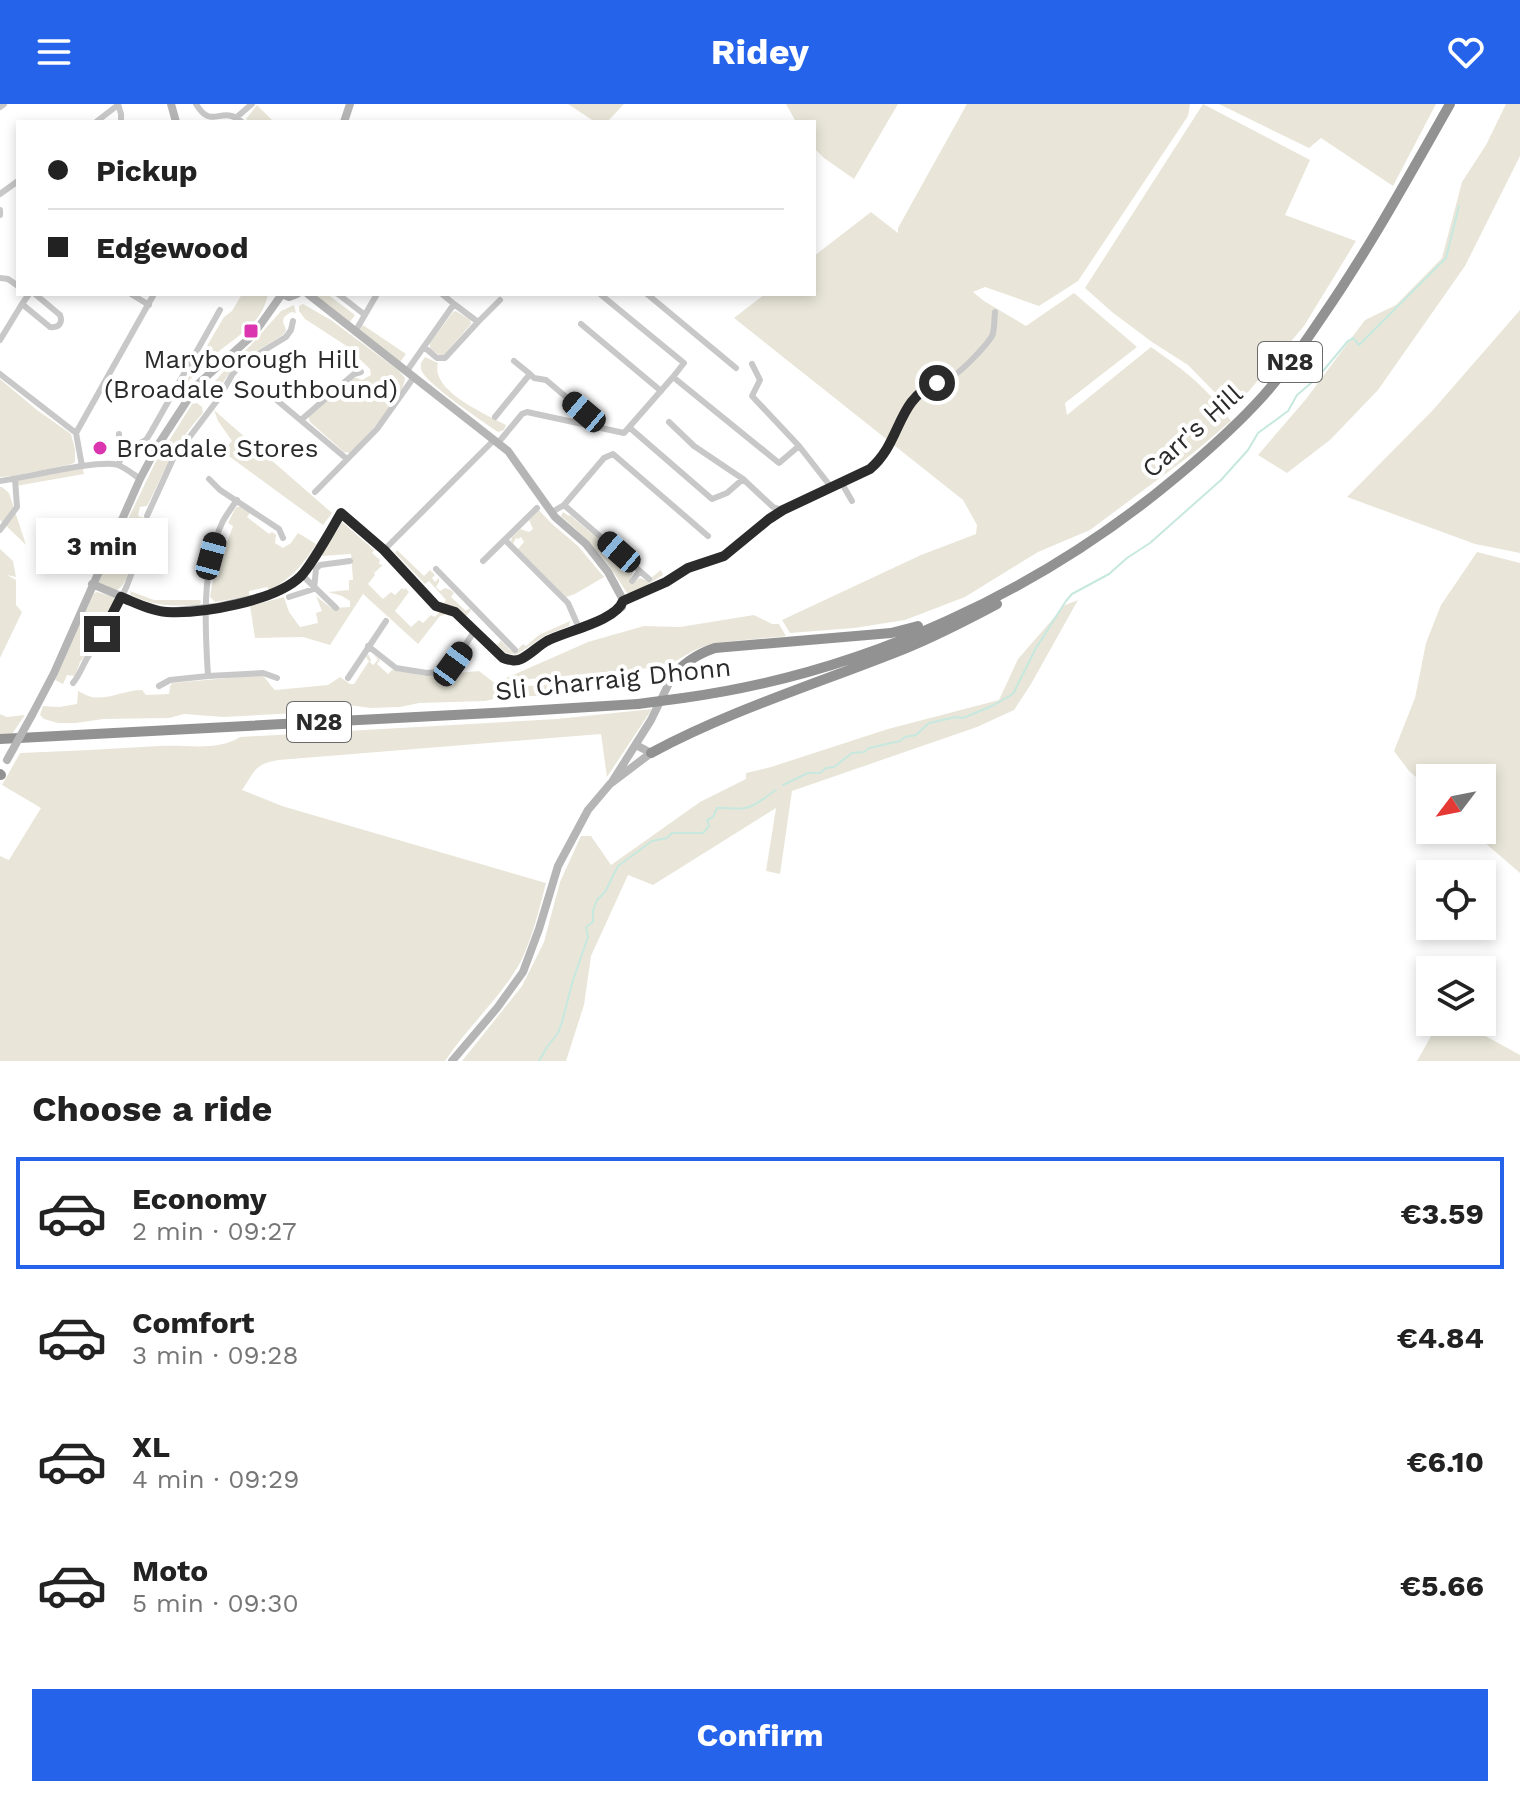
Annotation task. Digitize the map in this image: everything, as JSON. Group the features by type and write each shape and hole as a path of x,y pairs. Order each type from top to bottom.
{"highway":[{"name":"Carr's Hill","path":"1061,560 1112,528 1160,491 1231,430 1266,393 1345,283 1450,104"},
{"name":"N28","path":"673,675 685,663 715,648 869,636 912,629 1061,560"},
{"name":"N28","path":"651,753 695,731 956,626 1010,597 1061,560"},
{"name":"Sli Charraig Dhonn","path":"0,739 638,704 730,692 869,653 915,635 978,606 1061,560"}],"street":[{"path":"98,120 118,104"},
{"path":"196,104 202,113 208,115 225,110 240,119 252,104"},
{"path":"0,340 28,296"},
{"path":"22,304 50,327 60,325 60,315 37,296"},
{"path":"134,296 149,305"},
{"path":"79,467 74,431 153,296"},
{"path":"0,775 54,673 158,445 191,392 253,335 281,296"},
{"path":"92,584 166,612 248,601 280,591 302,575 341,513 384,550 436,606 455,612 503,658 515,661 548,640 622,607 623,601 608,572 586,544 552,512 540,506 516,461 310,296"},
{"path":"341,296 365,315"},
{"path":"355,332 376,296"},
{"path":"444,296 478,322"},
{"path":"384,550 522,414 527,412 621,433 630,428 684,363 602,296"},
{"path":"649,296 736,368"},
{"path":"424,347 437,358 445,358 500,300"},
{"path":"315,492 377,429 424,347 454,304"},
{"path":"118,465 126,450 146,440 220,310"},
{"path":"623,601 666,582 688,568 724,556 783,510 870,469 896,436 908,405 921,392 963,368 993,335 995,312"},
{"path":"147,516 173,459 219,398 232,375 240,365 286,337 293,321"},
{"path":"581,324 661,391"},
{"path":"514,361 534,378 546,380 584,412 585,425"},
{"path":"752,364 760,380 752,396 799,446 831,487"},
{"path":"301,420 354,374 361,372"},
{"path":"0,374 74,431"},
{"path":"495,417 530,374"},
{"path":"673,377 779,463 799,446"},
{"path":"273,397 347,459"},
{"path":"505,404 513,411"},
{"path":"669,422 694,446 743,479 773,507 783,510"},
{"path":"630,428 712,499 727,493 743,479"},
{"path":"119,434 119,440 126,450"},
{"path":"552,512 564,505 606,456 613,454 705,534 709,524"},
{"path":"0,481 79,467 118,465 140,479"},
{"path":"0,530 17,507 15,479"},
{"path":"209,479 220,490 279,529 283,538"},
{"path":"841,482 852,501"},
{"path":"208,676 205,609 211,556 216,536 237,500"},
{"path":"564,505 649,579"},
{"path":"483,561 540,506"},
{"path":"523,522 531,530"},
{"path":"73,683 121,597 133,568 137,532"},
{"path":"505,540 568,603 579,628"},
{"path":"314,589 316,569 320,565 350,561"},
{"path":"436,569 515,650"},
{"path":"632,581 640,571"},
{"path":"302,575 336,608"},
{"path":"439,588 446,580"},
{"path":"289,597 314,589"},
{"path":"348,678 386,621"},
{"path":"368,646 396,668 438,672 453,664 475,630"},
{"path":"489,645 499,634"},
{"path":"159,686 170,680 208,676 263,673 277,678"},
{"path":"452,1061 523,972 558,866 588,810 636,745 673,675"},
{"path":"610,784 651,753 636,745"}],"shaded area":[{"path":"568,104 624,104 609,120 592,120"},
{"path":"786,104 898,104 854,179 816,150 816,120 795,120"},
{"path":"967,104 1190,104 1188,116 1078,281 1039,306 985,287 973,292 1026,326 1074,293 1137,347 1065,403 1067,415 1151,347 1194,380 1231,421 1090,530 1038,552 965,597 905,620 790,633 782,620 921,555 976,534 977,525 963,500 734,318 762,296 816,296 816,254 871,212 898,233"},
{"path":"1203,104 1310,160 1285,215 1356,241 1304,326 1249,391 1230,408 1188,365 1152,342 1085,288"},
{"path":"1219,104 1436,104 1393,186 1321,138 1309,148"},
{"path":"1506,104 1520,104 1520,156 1465,266 1378,390 1330,440 1287,473 1258,455 1306,399 1365,320 1396,305 1442,258 1462,182 1486,145"},
{"path":"257,105 272,120 247,120"},
{"path":"241,296 267,296 254,322 207,362 181,390 224,317 232,311"},
{"path":"314,296 330,296 355,315 349,323"},
{"path":"303,304 331,320 405,378 391,407 350,453 344,452 310,422 308,416 354,377 362,380 371,375 370,369 345,345 305,319 299,311 299,306"},
{"path":"294,305 296,313 291,312 284,317 284,334 236,366 215,397 209,397 205,392 226,369 281,311"},
{"path":"1520,310 1520,553 1475,544 1347,497 1433,410"},
{"path":"456,311 471,324 441,356 430,349 430,343"},
{"path":"363,325 406,354 400,362 358,332"},
{"path":"425,357 438,363 442,383 451,392 506,425 504,430 498,432 432,383 421,369"},
{"path":"0,379 71,434 75,462 0,477"},
{"path":"197,403 203,413 178,446 147,506 140,507 138,516 148,519 140,528 130,527 130,535 135,541 125,581 116,591 97,583 113,544 155,463 192,404"},
{"path":"214,410 332,513 323,525 222,451 232,441"},
{"path":"82,466 84,474 16,486 15,479"},
{"path":"0,487 9,493 26,545 0,520"},
{"path":"237,507 250,513 247,517 269,534 272,532 276,535 275,543 283,548 298,533 316,544 296,571 277,586 269,590 267,587 249,591 249,596 215,602 210,597 218,551 224,551 233,526 228,523"},
{"path":"539,510 578,546 604,577 566,597 518,549 524,542 521,537 516,538 513,544 512,537 520,529 529,532 533,529 529,520"},
{"path":"563,512 631,567 633,572 630,579 634,582 640,578 647,581 661,570 663,575 634,593 627,593 597,552 561,516"},
{"path":"342,522 374,550 372,553 383,565 368,584 383,599 391,592 395,595 402,588 409,592 395,611 411,627 419,620 423,623 431,615 435,617 440,611 447,614 440,616 418,644 363,594 330,645 303,637 255,638 250,606 284,597 289,612 300,627 318,623 316,613 322,611 316,596 331,608 350,607 350,601 328,592 349,590 349,580 353,580 351,554 321,556"},
{"path":"0,549 13,561 16,577 7,575 16,580 16,605 22,612 0,658"},
{"path":"397,550 424,576 430,570 435,575 432,578 435,582 439,578 436,587 440,591 445,588 451,590 454,593 451,597 466,611 470,608 466,616 456,607 444,603 446,600 429,581 425,584 395,553"},
{"path":"1477,552 1520,563 1520,873 1486,844 1496,844 1496,764 1416,764 1416,777 1394,751 1415,698 1426,643 1441,605"},
{"path":"130,591 154,600 201,602 199,605 156,604 131,595"},
{"path":"97,592 114,597 114,604 75,676 67,675 63,684 55,680"},
{"path":"1078,600 1014,710 977,727 792,791 780,874 766,871 776,808 653,885 628,875 591,956 584,1005 566,1061 462,1061 522,986 544,942 560,882 581,836 591,836 611,865 700,802 746,779 746,773 888,729 999,700 1018,659 1065,605"},
{"path":"754,615 779,624 786,636 710,645 660,667 510,681 504,679 588,642 644,626 680,627"},
{"path":"570,621 569,626 546,635 516,655 506,653 497,645 501,641 510,650 516,651 539,635"},
{"path":"368,654 373,665 378,660 373,654 380,660 377,664 388,674 392,670 425,676 479,671 501,688 568,683 570,690 563,696 505,696 485,701 419,703 400,707 348,705 297,713 224,717 184,714 169,718 58,723 40,715 43,706 77,704 78,691 98,698 142,690 146,695 169,694 172,683 261,675 275,690 328,685 340,677 354,684 369,661 366,657"},
{"path":"652,709 607,777 601,734 279,760 260,766 242,790 282,806 546,883 521,961 445,1061 0,1061 0,856 9,860 41,808 2,785 20,753 211,746 240,737 557,719"},
{"path":"0,714 7,717 25,715 12,734 0,734"},
{"path":"1431,1036 1485,1036 1520,1055 1520,1061 1417,1061"}],"waterway":[{"path":"783,785 808,773 820,773 834,767 852,753 916,735 929,723 963,718 1013,694 1036,648 1072,594 1109,574 1150,543 1221,480 1248,450 1258,433 1288,411 1297,395 1318,377 1348,341 1353,338 1359,345 1446,258 1459,206"},
{"path":"539,1061 558,1033 588,937 586,927 593,922 597,900 605,892 618,866 652,841 667,838 672,833 703,833 709,826 707,820 713,817 717,808 749,807 776,790"}],"place":[{"name":"Maryborough Hill (Broadale Southbound)","path":"251,331"},
{"name":"Broadale Stores","path":"100,448"}],"route":[{"path":"102,634 121,597 154,610 177,612 248,601 280,591 302,575 341,513 384,550 436,606 455,612 503,658 519,660 548,640 608,616 622,607 623,601 666,582 688,568 724,556 783,510 870,469 896,436 908,405 921,392 937,383"}]}
